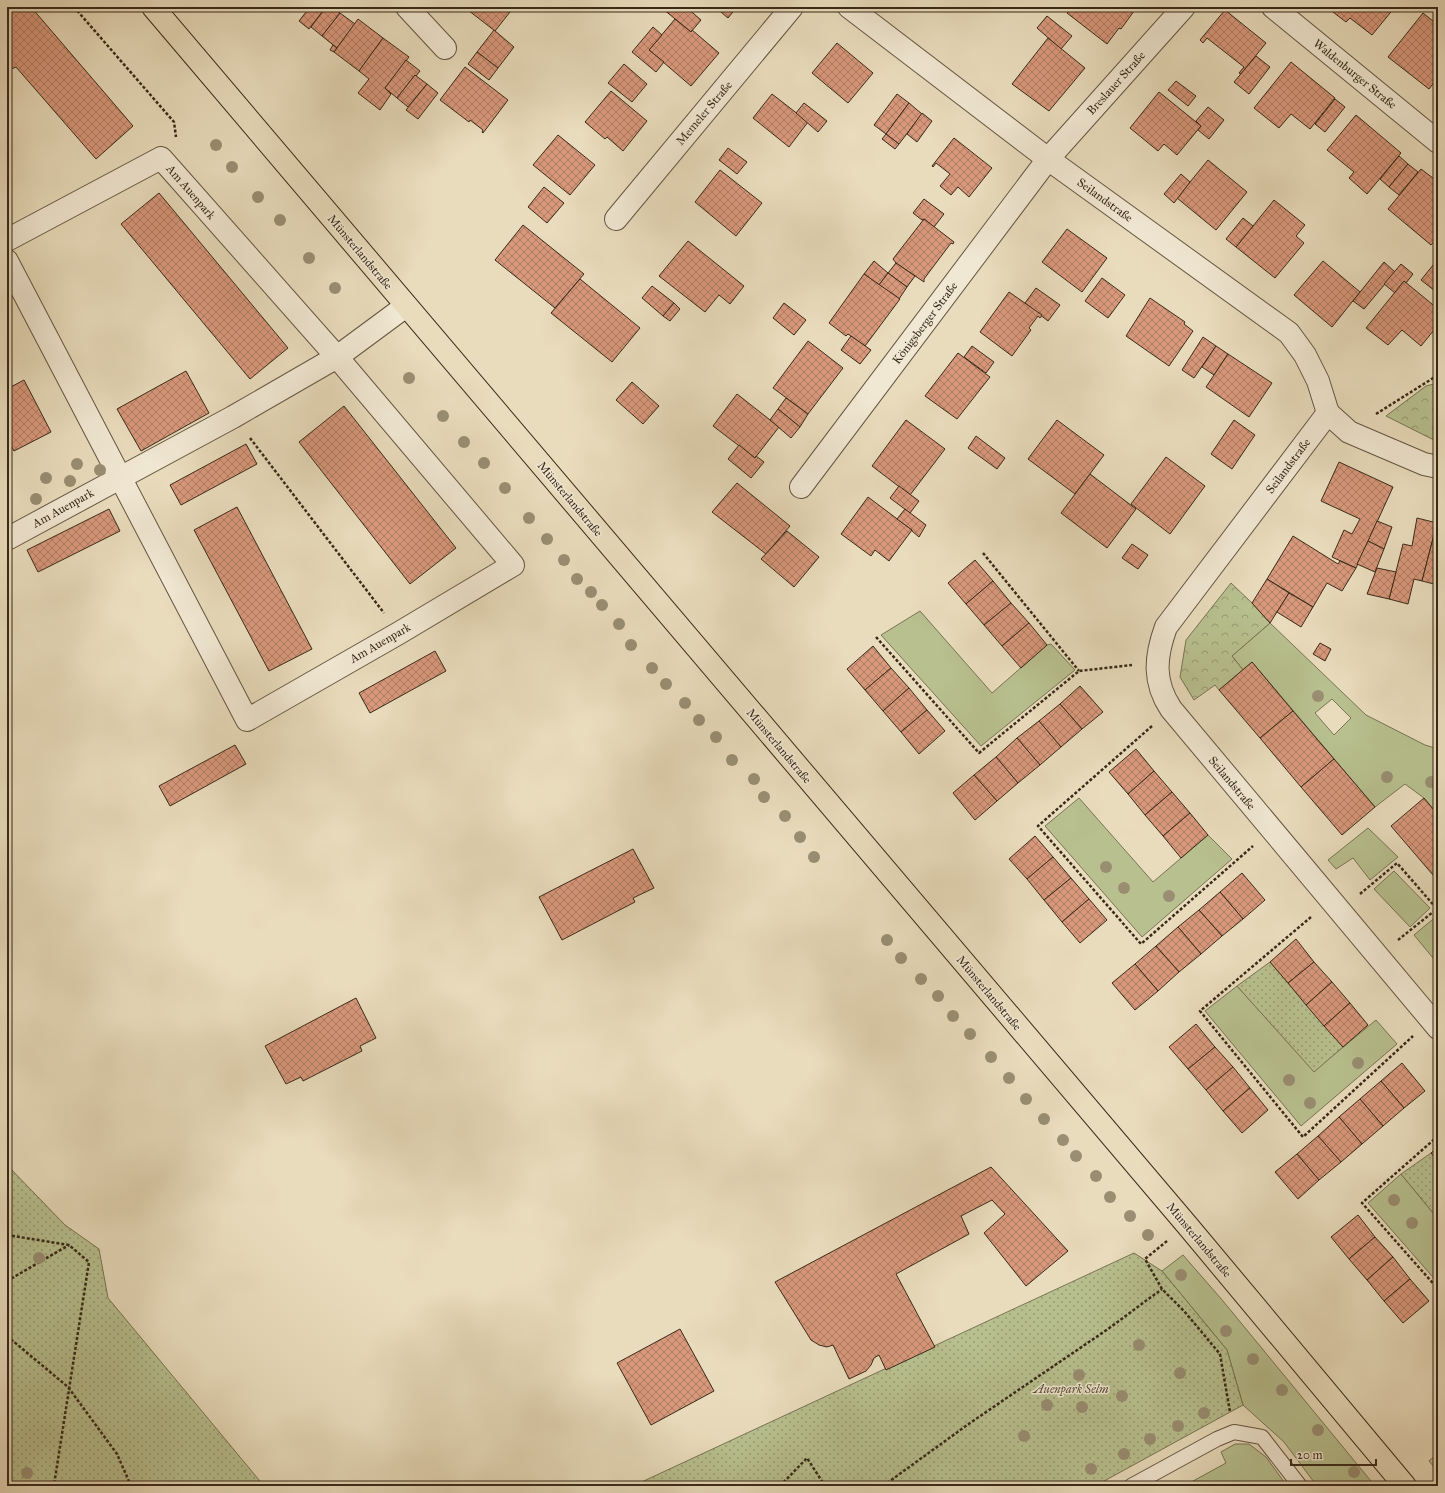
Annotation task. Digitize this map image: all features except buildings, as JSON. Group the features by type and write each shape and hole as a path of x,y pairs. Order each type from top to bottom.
{"main road":[{"name":"Münsterlandstraße","path":"152,7 1187,1225 1405,1486"}],"street":[{"name":"Memeler Straße","path":"616,218 792,7"},
{"name":"Seilandstraße","path":"849,7 1048,159 1289,333 1305,355 1318,381 1328,413 1166,627 1160,644 1157,662 1158,681 1163,698 1171,709 1434,1024"},
{"name":"Breslauer Straße","path":"1048,159 1184,7"},
{"name":"Waldenburger Straße","path":"1273,7 1438,142"},
{"path":"411,8 445,48"},
{"name":"Am Auenpark","path":"7,240 161,158 337,357 513,565 399,633 247,720 7,260"},
{"name":"Königsberger Straße","path":"801,487 1048,159"},
{"name":"Am Auenpark","path":"7,539 234,417 337,357 406,306"},
{"path":"1328,413 1349,432 1424,464 1438,467"}],"lane":[{"path":"1131,1486 1217,1439 1234,1432 1262,1437 1300,1486"}],"path":[{"path":"74,7 174,122 176,138 161,158"},
{"path":"1349,432 1438,375"},
{"path":"234,417 399,633"},
{"path":"982,552 1079,671"},
{"path":"876,638 979,753 1079,671 1157,662"},
{"path":"1171,709 1038,826 1141,944 1272,830"},
{"path":"1377,956 1437,908 1397,862 1335,906 1200,1011 1303,1137 1434,1024"},
{"path":"1438,1136 1362,1203 1438,1289"},
{"path":"1187,1225 1145,1259 1162,1289 1184,1311 1220,1354 1234,1432"},
{"path":"7,1235 69,1245 89,1262 68,1387 55,1486"},
{"path":"7,1281 69,1245"},
{"path":"883,1486 970,1422 1108,1329 1162,1289"},
{"path":"7,1336 68,1387 116,1454 131,1486"},
{"path":"780,1486 807,1458 825,1486"}],"green space":[{"path":"1438,383 1438,442 1386,416 1426,386"},
{"path":"1231,583 1270,623 1232,656 1243,670 1219,690 1215,685 1194,700 1180,677 1186,640"},
{"path":"920,611 992,693 1047,645 1051,644 1075,670 981,746 881,635"},
{"path":"1270,623 1366,715 1425,745 1438,749 1438,815 1424,798 1405,784 1375,807 1252,662 1243,670 1232,656","holes":["1332,699 1351,718 1334,735 1315,713"]},
{"path":"1079,798 1153,882 1208,835 1232,859 1142,937 1045,826"},
{"path":"1368,828 1398,857 1370,880 1353,858 1336,869 1328,860"},
{"path":"1394,871 1430,908 1410,927 1374,889"},
{"path":"1438,915 1438,964 1414,935"},
{"path":"1270,962 1343,1047 1314,1072 1237,986"},
{"path":"1237,986 1314,1071 1376,1020 1397,1044 1301,1126 1205,1011"},
{"path":"1431,1153 1438,1161 1438,1219 1401,1174"},
{"path":"7,1165 65,1225 99,1249 108,1298 264,1486 7,1486"},
{"path":"1401,1174 1438,1219 1438,1283 1368,1203"},
{"name":"Auenpark Selm","path":"1134,1253 1162,1271 1227,1350 1243,1405 1095,1486 633,1486"},
{"path":"1183,1255 1223,1301 1375,1486 1317,1486 1284,1442 1243,1405 1227,1350 1162,1271"},
{"path":"1235,1444 1249,1444 1266,1457 1287,1486 1255,1486 1253,1483 1248,1486 1184,1486 1226,1463 1221,1452"},
{"path":"1438,1453 1438,1472 1429,1461"}]}
